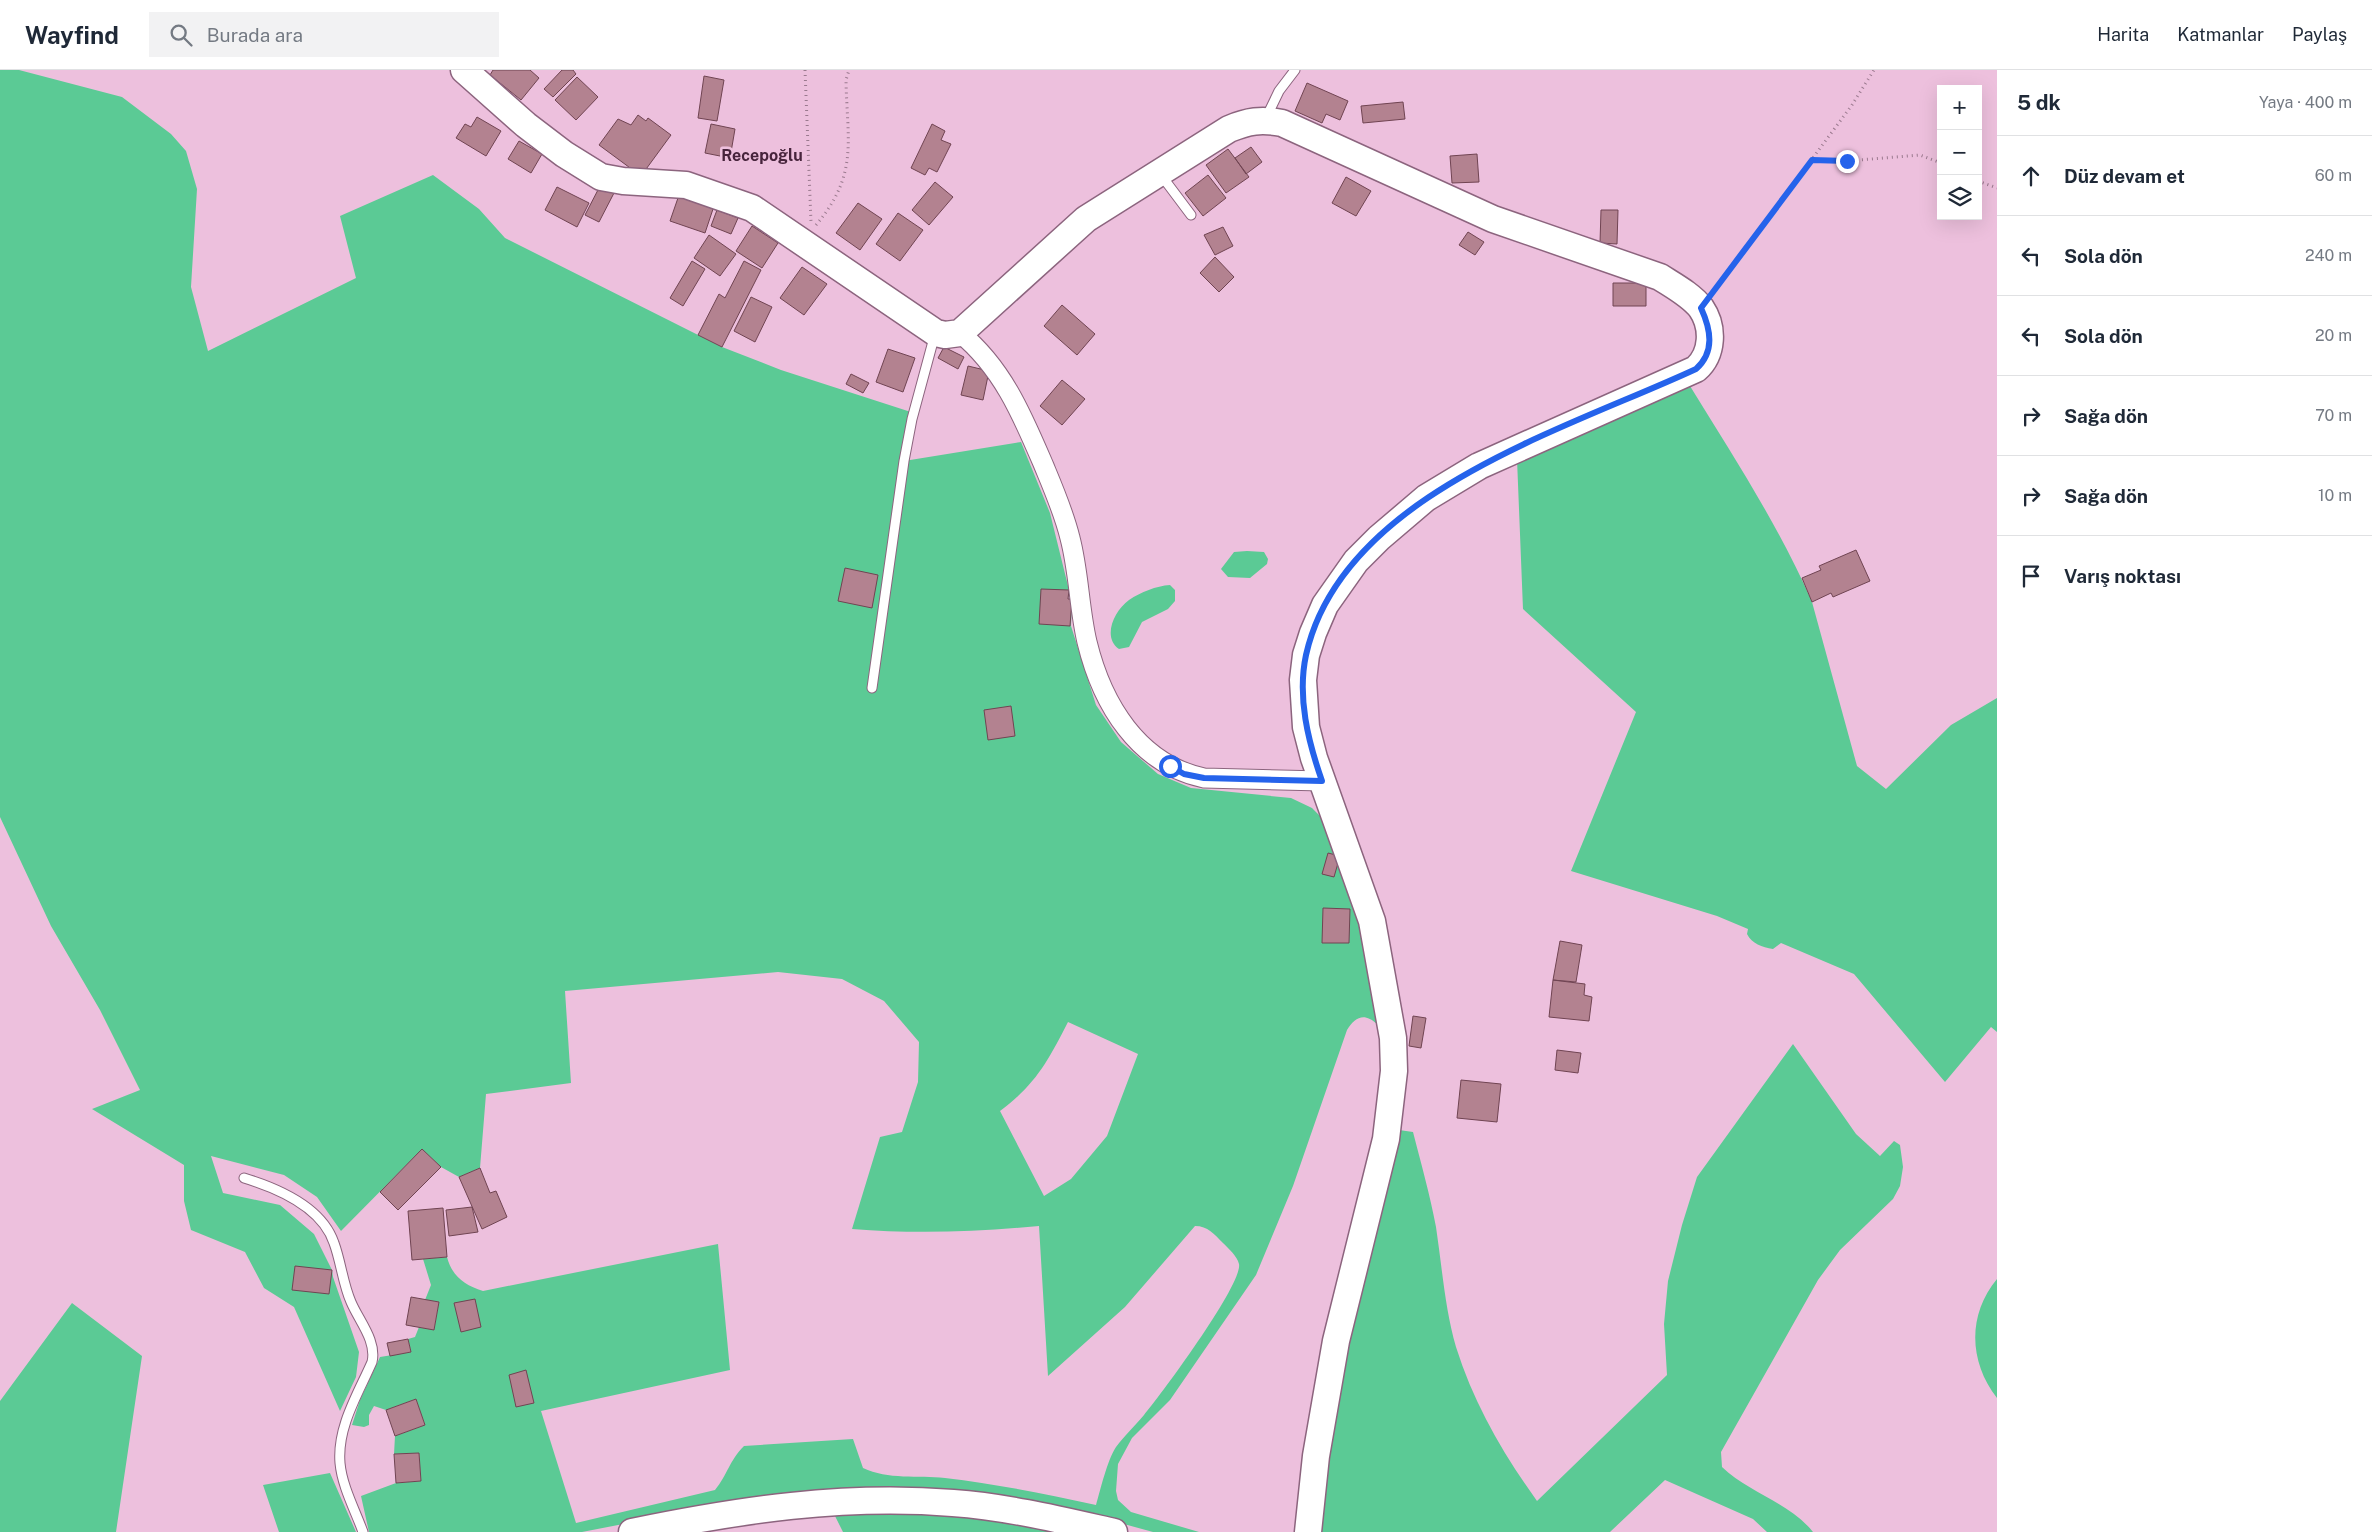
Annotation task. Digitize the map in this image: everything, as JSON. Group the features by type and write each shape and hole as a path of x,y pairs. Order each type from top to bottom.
{"street":[{"path":"464,70 526,125 588,169 614,180 686,185 752,208 948,333 991,363 1028,428 1070,537 1087,641 1095,670 1103,693 1125,728 1153,755 1184,774 1204,778 1322,781"},
{"path":"948,333 1086,219 1228,129 1245,122 1265,120 1282,124 1493,219 1660,277 1676,287 1701,308 1710,334 1709,348 1704,361 1696,369 1479,466 1426,498 1379,538 1340,581 1325,606 1306,655 1303,680 1306,727 1322,781 1372,921 1393,1038 1394,1071 1386,1139 1336,1341 1316,1456 1308,1532"},
{"path":"632,1532 722,1514 806,1503 882,1500 953,1503 1018,1511 1114,1532"}],"lane":[{"path":"1265,120 1279,91 1295,70"},
{"path":"1159,172 1191,215"},
{"path":"872,688 904,461 912,419 948,333"},
{"path":"244,1178 280,1191 302,1205 328,1231 334,1241 350,1300 371,1342 374,1353 372,1362 348,1416 340,1448 342,1477 363,1532"}],"path":[{"path":"804,70 812,230 833,201 842,184 847,166 846,80 849,70"},
{"path":"1701,308 1852,105 1874,70"},
{"path":"1812,160 1847,161 1920,155 1937,161"},
{"path":"1982,182 1997,188"}],"green space":[{"path":"0,70 19,70 122,97 171,134 186,151 197,189 191,287 208,351 356,278 340,216 433,175 479,209 505,238 722,347 781,370 914,413 904,461 1021,442 1050,513 1069,590 1068,599 1072,599 1071,626 1096,705 1121,742 1158,774 1191,788 1291,798 1312,808 1323,819 1357,900 1377,1024 1364,1017 1353,1022 1347,1030 1293,1186 1256,1275 1170,1400 1132,1438 1118,1464 1116,1491 1118,1500 1131,1512 1199,1532 1153,1532 1091,1515 943,1490 866,1487 747,1500 582,1532 369,1532 361,1496 396,1483 421,1481 419,1453 394,1454 395,1436 425,1425 416,1399 386,1410 374,1406 369,1415 369,1425 364,1427 352,1425 360,1400 380,1357 411,1352 408,1339 415,1337 419,1327 434,1330 439,1302 425,1300 431,1285 423,1259 447,1257 449,1264 460,1279 470,1286 483,1291 718,1244 730,1370 541,1411 576,1523 715,1490 744,1446 853,1439 863,1468 873,1472 893,1476 945,1478 983,1483 1096,1505 1107,1467 1116,1447 1153,1404 1199,1340 1228,1293 1237,1275 1239,1264 1237,1258 1214,1234 1204,1227 1195,1226 1125,1307 1048,1376 1039,1226 946,1232 852,1229 880,1137 902,1132 918,1082 919,1042 884,1001 842,979 778,972 565,991 571,1083 486,1094 480,1168 459,1177 441,1167 422,1149 341,1231 317,1197 284,1175 211,1156 223,1193 280,1205 314,1234 332,1270 359,1352 356,1377 340,1411 294,1307 264,1288 245,1252 191,1230 184,1201 184,1165 92,1109 140,1090 100,1010 51,926 0,817","holes":["1068,1022 1138,1054 1107,1136 1071,1179 1044,1196 1000,1111 1023,1091 1040,1071"]},
{"path":"1690,386 1770,519 1812,602 1857,766 1886,789 1951,725 1997,698 1997,1032 1991,1027 1945,1082 1854,974 1781,943 1773,949 1761,946 1749,937 1747,934 1748,929 1717,916 1571,871 1636,712 1523,609 1517,459"},
{"path":"1234,552 1264,552 1268,559 1267,564 1250,578 1228,577 1221,569"},
{"path":"1170,585 1175,590 1175,601 1168,609 1142,622 1129,647 1119,649 1111,638 1111,631 1112,624 1119,611 1129,600 1138,594"},
{"path":"1793,1044 1856,1134 1880,1156 1894,1141 1900,1145 1903,1167 1900,1186 1893,1199 1840,1250 1818,1280 1721,1452 1722,1467 1744,1484 1781,1505 1813,1532 1767,1532 1753,1519 1665,1480 1610,1532 1319,1532 1339,1384 1399,1130 1413,1132 1436,1227 1449,1318 1463,1368 1490,1427 1537,1501 1667,1375 1664,1324 1668,1281 1682,1225 1697,1177"},
{"path":"1997,1279 1997,1398 1981,1369 1975,1338 1980,1308 1987,1293"},
{"path":"72,1303 142,1356 116,1532 0,1532 0,1401"},
{"path":"330,1473 356,1532 279,1532 263,1485"},
{"path":"900,1511 992,1517 1058,1532 843,1532 834,1514"}],"building":[{"path":"493,70 530,70 539,78 521,100 490,75"},
{"path":"562,70 573,70 576,74 553,97 544,89"},
{"path":"704,76 724,80 717,121 698,118"},
{"path":"577,77 598,97 576,120 555,100"},
{"path":"1307,83 1348,101 1340,120 1326,114 1322,123 1295,111"},
{"path":"1403,102 1405,119 1363,123 1361,106"},
{"path":"638,115 646,121 648,118 671,135 641,176 599,145 618,119 631,125"},
{"path":"477,117 501,131 486,156 456,138 465,124 471,127"},
{"path":"711,124 735,129 730,158 705,153"},
{"path":"932,124 945,131 941,140 951,144 937,172 929,168 925,175 911,168"},
{"path":"519,141 542,154 531,173 508,159"},
{"path":"1251,147 1262,162 1246,174 1235,158"},
{"path":"1228,149 1249,177 1226,193 1206,165"},
{"path":"1477,154 1479,182 1452,183 1450,156"},
{"path":"1208,175 1226,198 1203,216 1185,193"},
{"path":"1346,177 1371,191 1356,216 1332,203"},
{"path":"935,182 953,197 929,225 912,210"},
{"path":"600,186 614,193 599,222 585,215"},
{"path":"557,187 589,203 577,227 545,210"},
{"path":"679,195 714,206 705,233 670,221"},
{"path":"858,203 882,219 860,250 836,233"},
{"path":"717,210 738,218 731,234 711,226"},
{"path":"1601,210 1618,210 1617,244 1600,243"},
{"path":"898,213 923,230 900,261 876,244"},
{"path":"752,226 778,243 762,268 736,251"},
{"path":"1223,227 1233,246 1215,255 1204,235"},
{"path":"1468,232 1484,242 1475,255 1459,245"},
{"path":"709,235 736,254 720,276 694,258"},
{"path":"1215,257 1234,277 1219,292 1200,273"},
{"path":"692,261 705,269 683,306 670,298"},
{"path":"744,261 761,270 722,347 698,335 719,294 725,298"},
{"path":"802,267 827,284 804,315 780,298"},
{"path":"1613,283 1646,283 1646,306 1613,306"},
{"path":"751,297 772,307 755,342 734,331"},
{"path":"1062,305 1095,334 1077,355 1044,326"},
{"path":"944,347 964,357 958,369 938,358"},
{"path":"888,349 915,358 903,392 876,382"},
{"path":"968,366 989,371 983,400 961,395"},
{"path":"851,374 869,383 863,393 846,384"},
{"path":"1062,380 1085,399 1062,425 1040,406"},
{"path":"1856,550 1870,581 1833,597 1831,593 1812,602 1802,578 1821,570 1819,566"},
{"path":"845,568 878,575 872,608 838,601"},
{"path":"1041,589 1069,590 1068,599 1072,599 1070,626 1039,624"},
{"path":"1011,706 1015,736 988,740 984,710"},
{"path":"1328,853 1340,856 1334,877 1322,874"},
{"path":"1323,908 1350,909 1349,943 1322,943"},
{"path":"1560,941 1582,945 1576,982 1553,980"},
{"path":"1553,980 1585,984 1584,995 1592,997 1589,1021 1549,1017"},
{"path":"1413,1016 1426,1018 1421,1048 1409,1046"},
{"path":"1557,1050 1581,1053 1578,1073 1555,1070"},
{"path":"1461,1080 1501,1084 1497,1122 1457,1118"},
{"path":"422,1149 441,1167 398,1210 380,1192"},
{"path":"480,1168 490,1193 496,1191 507,1217 482,1229 459,1177"},
{"path":"472,1207 478,1232 449,1236 446,1210"},
{"path":"443,1208 447,1257 412,1260 408,1211"},
{"path":"295,1266 332,1270 329,1294 292,1290"},
{"path":"411,1297 439,1302 434,1330 406,1325"},
{"path":"475,1299 481,1327 461,1332 454,1303"},
{"path":"408,1339 411,1352 390,1356 387,1343"},
{"path":"526,1370 534,1403 516,1407 509,1375"},
{"path":"416,1399 425,1425 395,1436 386,1410"},
{"path":"419,1453 421,1481 396,1483 394,1454"}],"district":[{"name":"Recepoğlu","path":"762,155"}],"route":[{"path":"1170,766 1184,774 1204,778 1322,781 1306,727 1303,680 1306,655 1325,606 1340,581 1356,561 1399,520 1426,498 1452,481 1479,466 1696,369 1704,361 1709,348 1710,334 1701,308 1812,160 1847,161"}]}
